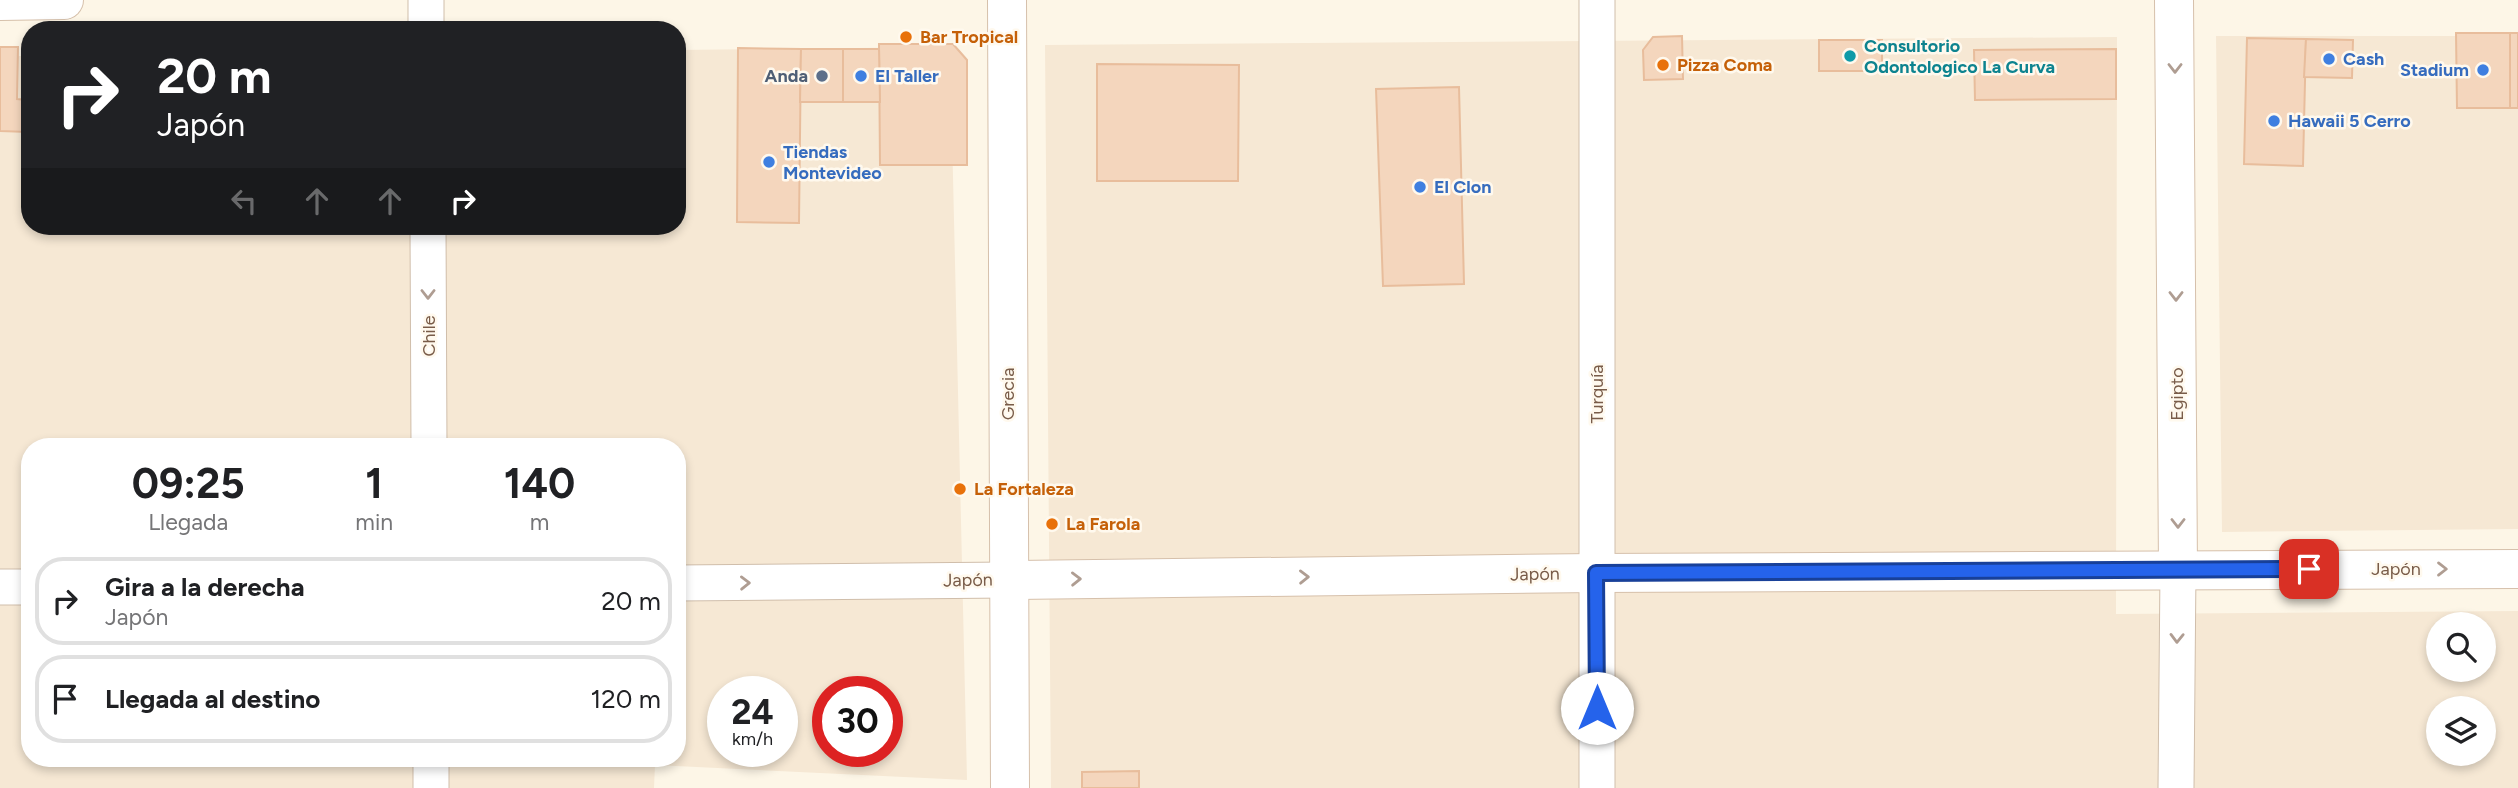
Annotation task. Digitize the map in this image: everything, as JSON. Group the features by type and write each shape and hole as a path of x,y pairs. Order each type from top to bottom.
{"street":[{"path":"0,1 64,0"},
{"path":"426,0 426,21"},
{"name":"Grecia","path":"1007,0 1010,788"},
{"name":"Turquía","path":"1597,0 1597,788"},
{"name":"Egipto","path":"2174,0 2178,569 2176,788"},
{"name":"Chile","path":"428,235 429,438"},
{"name":"Japón","path":"686,583 1596,573 2518,569"},
{"path":"0,587 21,587"},
{"path":"431,767 431,788"}],"shaded area":[{"path":"2216,36 2518,36 2518,529 2222,532"},
{"path":"2117,37 2116,614 2518,611 2518,788 1051,788 1045,45"},
{"path":"950,47 967,780 686,766 686,438 21,438 21,767 655,767 654,788 0,788 0,56 21,56 21,235 686,235 686,50"}],"building":[{"name":"Stadium","path":"2456,33 2510,33 2510,108 2457,108"},
{"path":"2510,33 2518,33 2518,108 2510,108"},
{"name":"Pizza Coma","path":"1682,36 1683,79 1644,80 1643,50 1653,37"},
{"name":"Hawaii 5 Cerro","path":"2247,38 2306,39 2303,166 2244,164"},
{"name":"Cash","path":"2306,39 2353,40 2352,78 2304,77"},
{"name":"Consultorio Odontologico La Curva","path":"1819,40 1882,40 1882,71 1819,71"},
{"path":"879,44 953,44 967,60 967,165 880,165"},
{"path":"0,47 18,47 17,99 21,99 21,132 0,131"},
{"name":"Tiendas Montevideo","path":"738,48 801,49 799,223 737,222"},
{"name":"Anda","path":"801,49 843,49 843,102 800,102"},
{"name":"El Taller","path":"843,49 879,49 880,102 843,102"},
{"path":"2116,49 2116,99 1975,100 1974,50"},
{"path":"1097,64 1239,65 1238,181 1097,181"},
{"name":"El Clon","path":"1459,87 1464,284 1383,286 1376,89"},
{"path":"1139,771 1139,788 1082,788 1082,772"}],"place":[{"name":"Bar Tropical","path":"906,37"},
{"name":"Consultorio Odontologico La Curva","path":"1850,56"},
{"name":"Cash","path":"2329,59"},
{"name":"Pizza Coma","path":"1663,65"},
{"name":"Stadium","path":"2483,70"},
{"name":"Anda","path":"822,76"},
{"name":"El Taller","path":"861,76"},
{"name":"Hawaii 5 Cerro","path":"2274,121"},
{"name":"Tiendas Montevideo","path":"769,162"},
{"name":"El Clon","path":"1420,187"},
{"name":"La Fortaleza","path":"960,489"},
{"name":"La Farola","path":"1052,524"}],"route":[{"path":"1597,708 1596,573 2309,569"}]}
